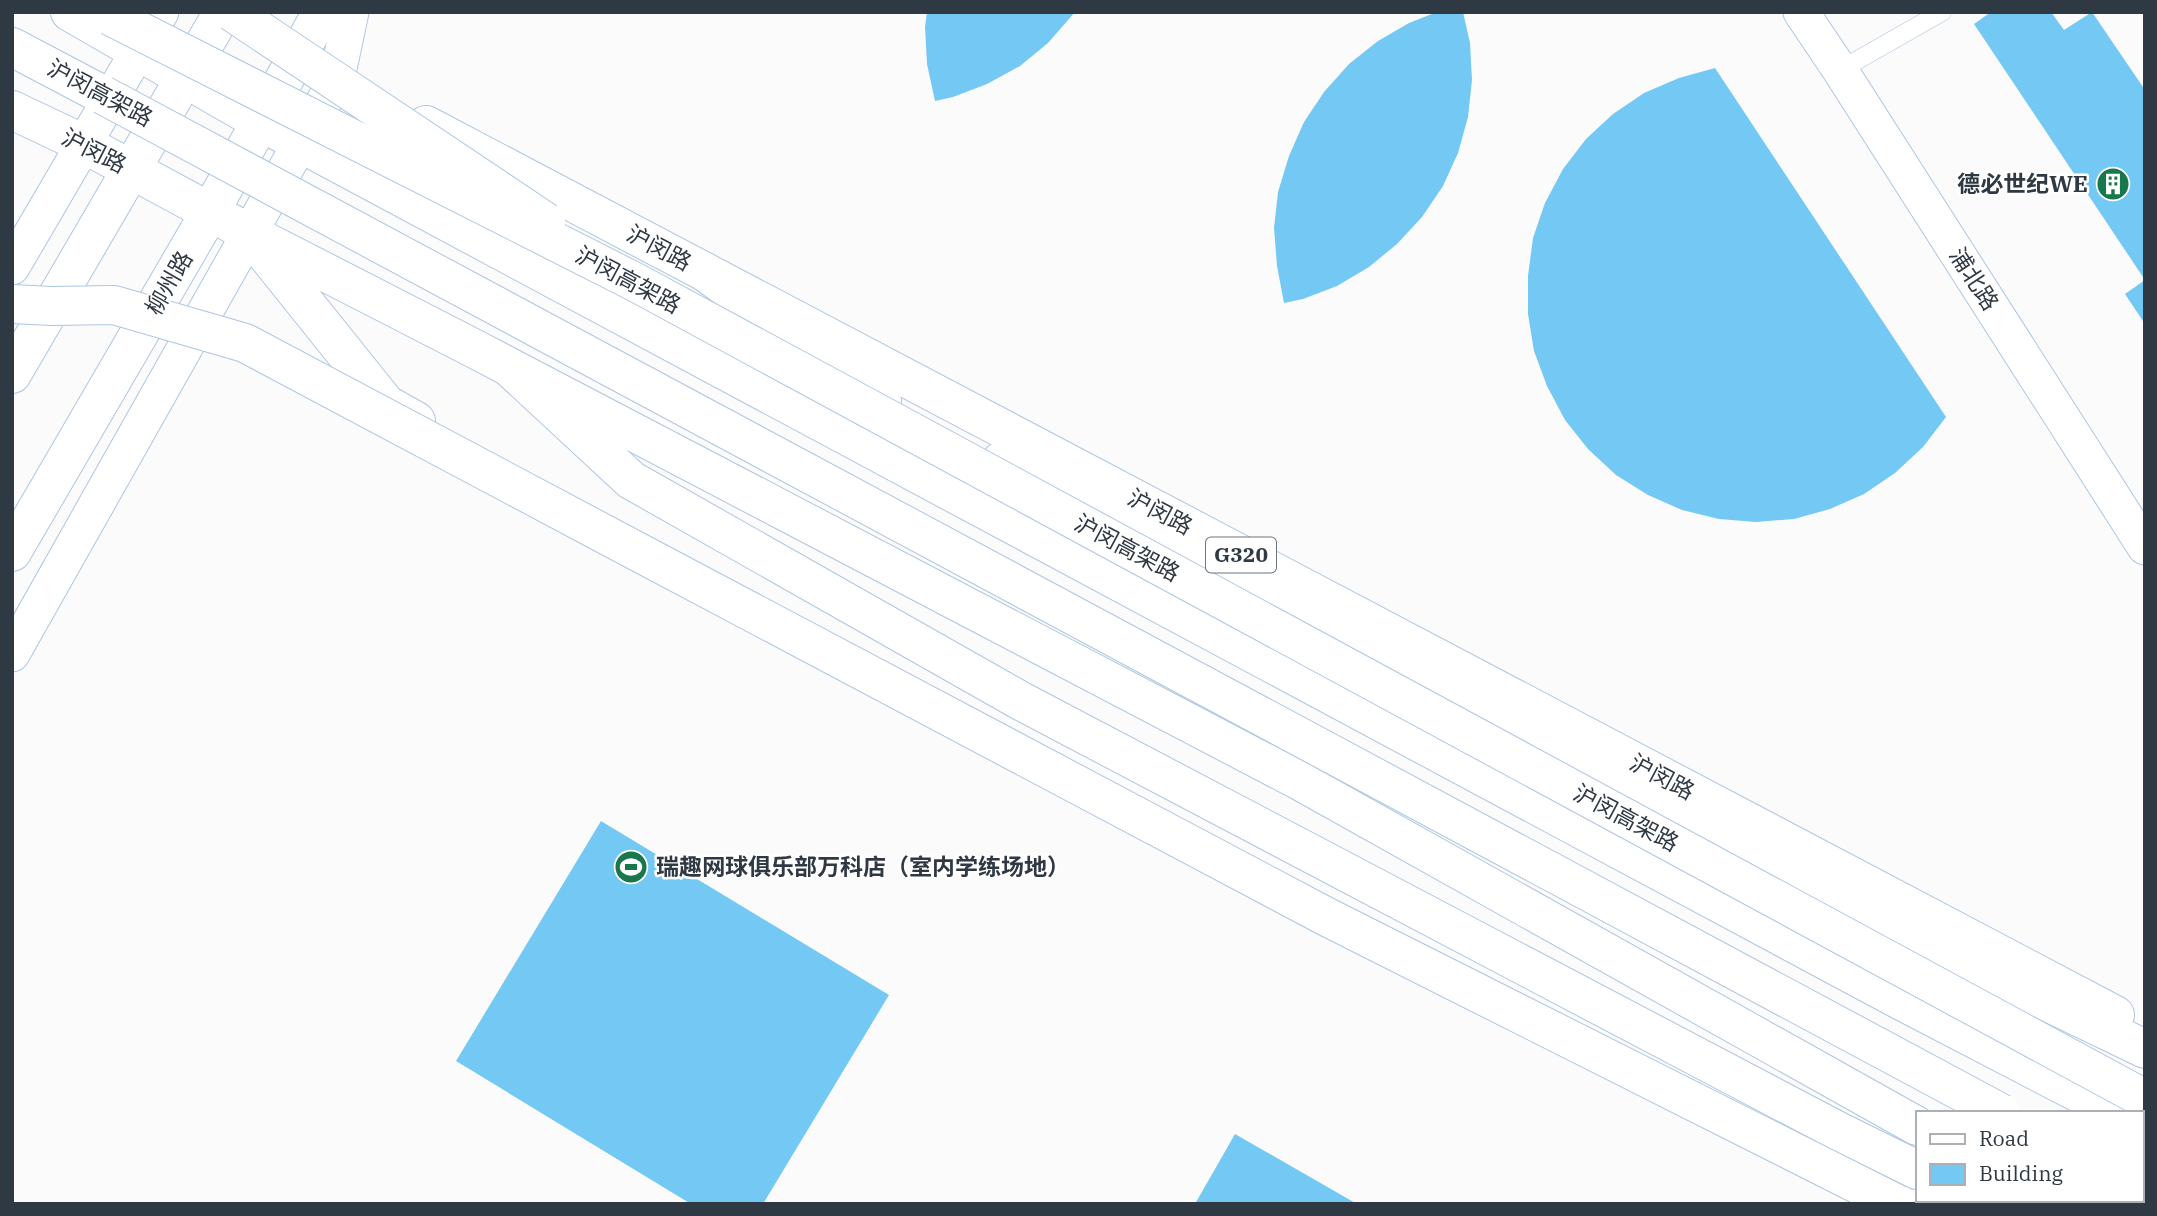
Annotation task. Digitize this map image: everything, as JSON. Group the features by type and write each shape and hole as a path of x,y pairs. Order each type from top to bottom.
{"main road":[{"path":"71,12 300,143 1898,999 2113,1111"},
{"name":"沪闵高架路","path":"102,12 635,282 2145,1099"},
{"name":"柳州路","path":"12,552 210,212 322,12"},
{"path":"12,374 222,13 635,282"},
{"name":"沪闵路","path":"222,13 297,57 2145,1031"},
{"name":"沪闵高架路","path":"12,47 1997,1111"},
{"name":"沪闵路","path":"12,110 84,144 249,233 1300,781 1916,1125"},
{"name":"沪闵路","path":"249,233 386,404 1125,814 1863,1204"},
{"path":"705,272 884,404"},
{"path":"12,304 114,305 245,343 1327,917 1897,1204"},
{"path":"680,346 884,404 1096,507 1881,922 2145,1049"},
{"path":"509,367 631,480 1021,701 1916,1169"}],"street":[{"path":"12,267 161,12"},
{"path":"12,654 337,78 351,12"},
{"name":"浦北路","path":"1801,12 2145,547"}],"lane":[{"path":"1840,70 1942,12"}],"building":[{"path":"927,12 1075,12 1048,43 1020,66 987,84 935,101 927,64"},
{"path":"1437,12 1463,12 1470,43 1472,80 1468,117 1458,153 1443,186 1422,217 1397,244 1369,267 1337,286 1284,303 1274,228 1278,192 1289,156 1304,122 1324,92 1349,64 1378,41 1409,23"},
{"name":"德必世纪WE","path":"1991,12 2051,12 2064,30 2092,12 2145,90 2145,280 1974,24"},
{"path":"1715,68 1946,417 1923,447 1895,473 1864,494 1830,509 1794,519 1756,522 1719,519 1682,510 1648,495 1616,475 1588,449 1565,420 1547,386 1534,351 1528,314 1528,276 1533,238 1545,203 1563,169 1586,139 1613,114 1644,93 1679,78"},
{"path":"2145,280 2145,324 2125,294"},
{"path":"601,821 889,995 763,1204 691,1204 456,1061"},
{"path":"1235,1134 1357,1204 1195,1204"}],"place":[{"name":"德必世纪WE","path":"2113,184"},
{"name":"瑞趣网球俱乐部万科店（室内学练场地）","path":"631,867"}]}
